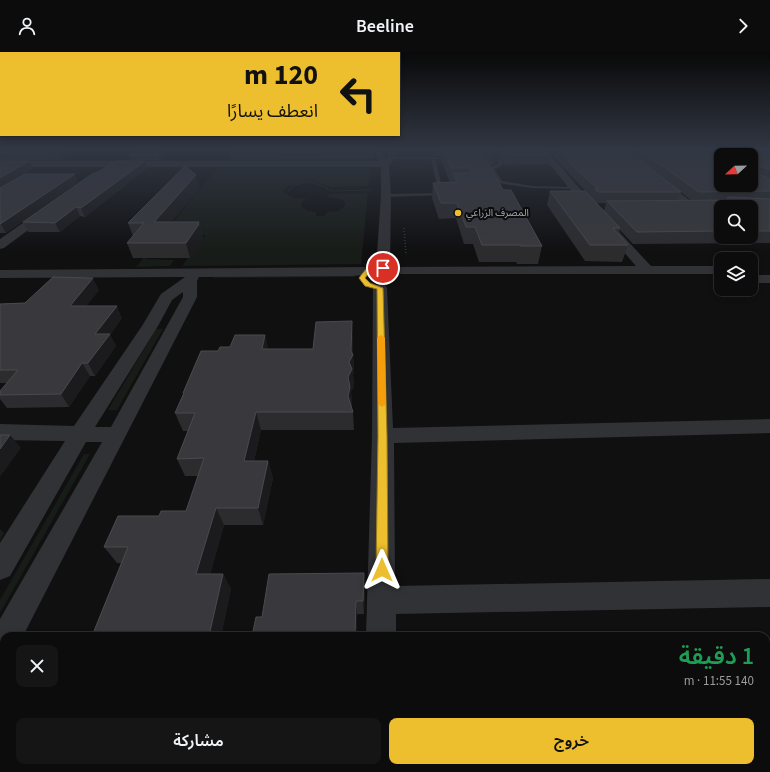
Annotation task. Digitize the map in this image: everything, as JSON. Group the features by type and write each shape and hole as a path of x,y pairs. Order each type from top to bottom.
{"street":[{"path":"381,632 382,436 387,184"},
{"path":"572,184 591,208 647,270"},
{"path":"663,184 696,207 676,207"},
{"path":"0,245 56,204"},
{"path":"591,208 607,208"},
{"path":"758,269 770,269"},
{"path":"0,282 73,278 192,277 351,281 647,270 714,270"},
{"path":"0,274 73,278"},
{"path":"9,632 190,297 192,277"},
{"path":"0,567 80,434 150,326 166,297 192,277"},
{"path":"385,279 422,281 714,279"},
{"path":"758,279 770,279"},
{"path":"150,326 175,326"},
{"path":"382,436 770,426"},
{"path":"0,432 117,434"},
{"path":"382,600 770,593"}],"lane":[{"path":"510,184 532,187 576,188"},
{"path":"386,195 442,194 440,185 447,185"}],"path":[{"path":"288,191 291,187 297,185 315,184 325,186 331,191 371,190 371,197"},
{"path":"402,194 407,260"}],"shaded area":[{"path":"204,184 298,184 286,187 283,192 294,198 306,198 301,203 302,207 308,211 316,212 316,216 325,216 327,212 338,211 344,207 345,203 343,200 327,197 328,194 368,193 361,264 182,266 206,235 163,236 145,259 174,260 170,266 136,267"},
{"path":"321,184 368,184 368,186 330,187"},
{"path":"355,275 355,277 213,278 215,276"},
{"path":"156,329 163,329 117,410 108,410"},
{"path":"84,454 90,454 0,613 0,600"}],"building":[{"path":"8,184 61,184 0,224 0,188"},
{"path":"78,184 114,184 81,208 76,207 55,223 23,222"},
{"path":"167,184 188,184 154,222 199,222 186,243 127,243 144,223 128,223"},
{"path":"433,184 499,184 503,190 511,190 542,246 482,245 475,227 466,227 457,203 441,203"},
{"path":"592,184 670,184 681,192 598,192 595,189 598,189"},
{"path":"687,184 714,184 714,192 699,192"},
{"path":"758,184 770,184 770,191 758,191"},
{"path":"550,191 585,191 620,228 613,228 628,245 590,245"},
{"path":"728,197 770,199 770,231 758,231 758,200 727,200"},
{"path":"714,200 714,231 637,232 607,201"},
{"path":"53,277 93,278 70,306 117,306 95,334 110,334 88,363 82,363 61,394 0,395 0,391 18,370 0,370 0,304 25,303"},
{"path":"352,321 351,351 353,355 349,362 352,369 348,377 350,387 348,396 353,412 256,412 244,461 268,461 258,508 216,508 196,574 223,574 210,632 94,632 128,547 104,547 118,516 159,516 161,511 186,511 204,458 177,459 195,413 175,413 201,351 218,351 220,347 230,347 235,335 265,335 262,349 313,349 316,322"},
{"path":"0,435 10,435 0,449"},
{"path":"364,573 363,601 356,601 355,632 253,632 256,617 262,617 269,574"}],"slow traffic":[{"path":"381,338 382,404"}],"place":[{"name":"المصرف الزراعي","path":"458,213"}],"route":[{"path":"382,570 380,288 367,285 362,278 368,271 383,268"}]}
